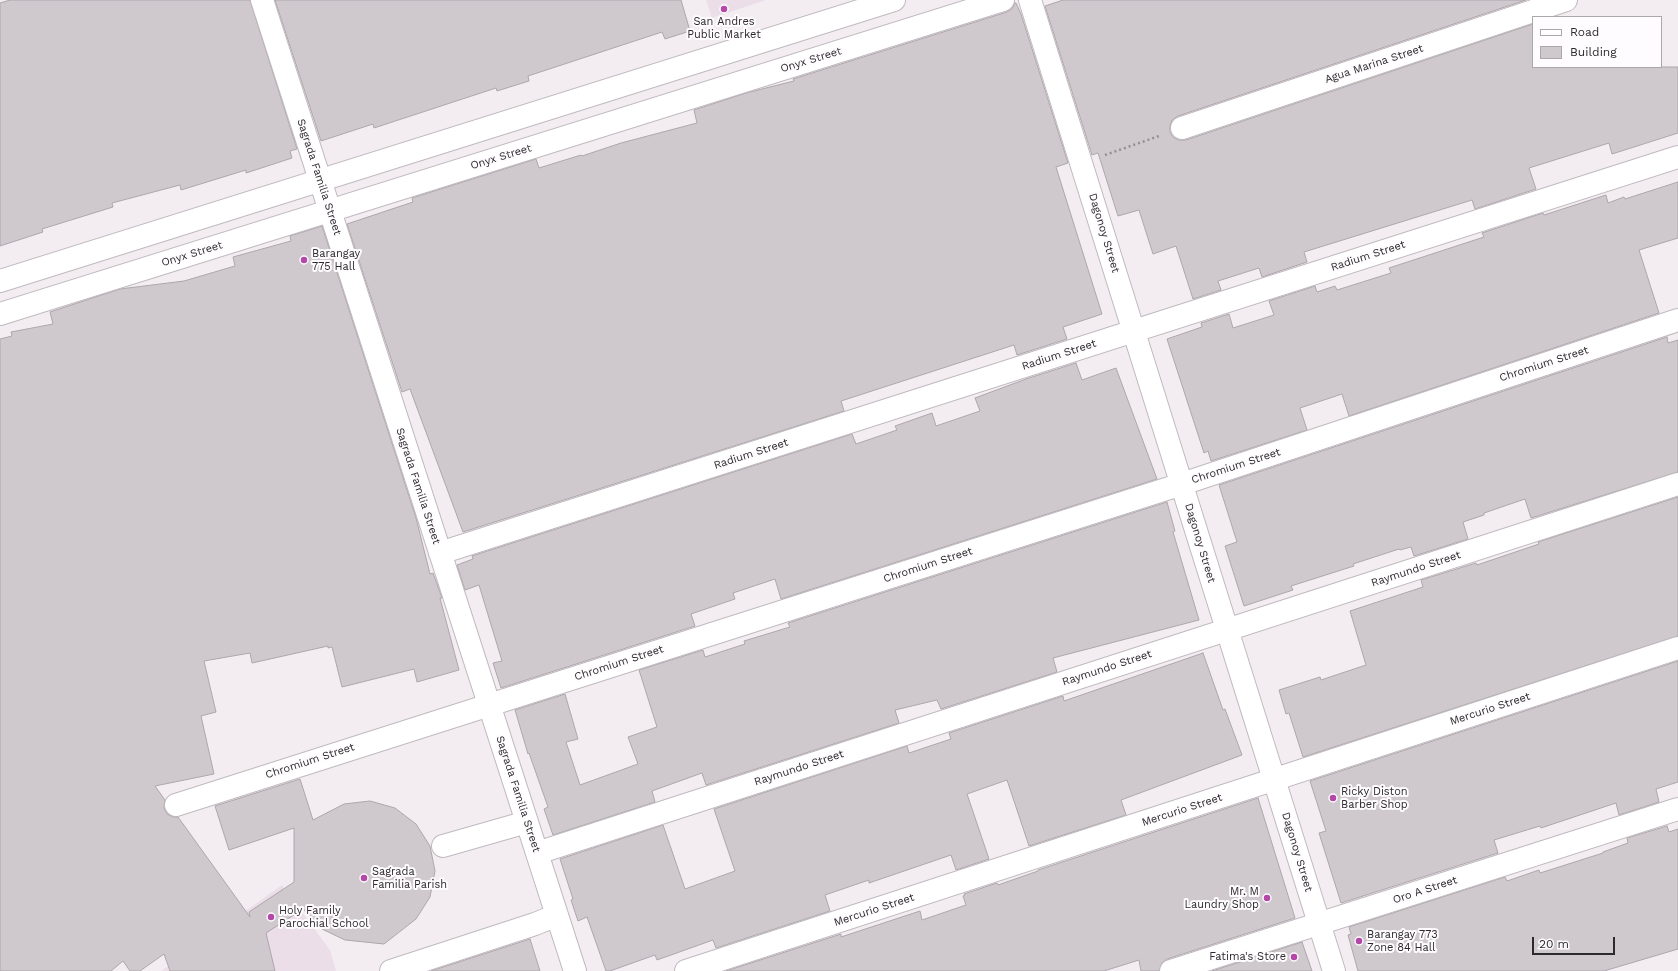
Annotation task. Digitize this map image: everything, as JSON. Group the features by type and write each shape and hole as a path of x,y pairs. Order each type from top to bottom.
{"street":[{"name":"Sagrada Familia Street","path":"262,0 575,971"},
{"path":"0,281 894,0"},
{"name":"Onyx Street","path":"0,314 1003,0"},
{"name":"Dagonoy Street","path":"1030,0 1334,971"},
{"name":"Agua Marina Street","path":"1182,128 1566,0"},
{"path":"716,56 727,86"},
{"name":"Radium Street","path":"440,553 1678,157"},
{"name":"Chromium Street","path":"176,804 1182,484 1678,320"},
{"name":"Raymundo Street","path":"537,853 1678,484"},
{"name":"Mercurio Street","path":"686,971 1678,648"},
{"name":"Oro A Street","path":"1172,971 1678,809"},
{"path":"443,846 527,822"},
{"path":"391,971 535,924 557,915"}],"path":[{"path":"1104,156 1182,128"}],"shaded area":[{"name":"San Andres Public Market","path":"706,0 766,0 712,18"},
{"name":"Holy Family Parochial School","path":"282,885 330,950 336,971 161,971"}],"building":[{"path":"10,0 250,0 297,149 290,151 292,158 246,173 246,170 181,190 180,185 112,203 113,207 42,229 43,232 0,246 0,3"},
{"path":"275,0 681,0 690,31 665,39 662,32 528,76 529,81 497,91 496,88 374,128 373,124 321,141"},
{"path":"1063,0 1526,0 1178,116 1172,120 1170,132 1173,137 1179,140 1186,140 1532,24 1532,68 1678,67 1678,133 1612,154 1609,143 1529,168 1536,189 1475,209 1472,200 1304,252 1307,262 1262,277 1259,268 1218,281 1221,290 1193,299 1176,246 1153,254 1139,210 1118,216 1098,153 1092,155 1045,6"},
{"path":"1015,3 1021,14 1068,163 1056,167 1102,314 1063,327 1067,339 1017,355 1014,345 841,401 844,411 463,532 410,389 402,392 347,224 413,202 412,198 536,159 539,168 621,143 697,123 694,110 746,93 794,81 793,79 1007,12 1012,9"},
{"path":"1678,182 1678,238 1639,250 1659,313 1349,416 1342,394 1300,408 1307,430 1211,461 1208,451 1204,453 1167,339 1202,327 1201,323 1229,314 1233,328 1274,315 1269,301 1315,286 1317,292 1335,286 1337,290 1391,273 1389,268 1484,237 1482,233 1543,213 1544,215 1606,195 1608,203"},
{"path":"322,226 416,518 430,574 433,573 442,598 440,598 459,670 417,682 414,669 342,687 332,647 328,648 328,646 252,663 250,653 204,661 216,712 201,716 214,774 155,786 165,800 164,808 167,814 173,817 178,817 250,917 249,912 294,882 294,828 229,850 215,806 300,779 313,820 344,804 370,801 395,808 416,824 430,846 435,871 430,897 416,919 384,944 345,940 322,929 303,909 266,933 275,971 170,971 164,954 140,971 130,971 123,961 111,971 0,971 0,339 12,336 11,332 53,324 50,312 120,289 184,281 235,266 233,257 291,241 290,236"},
{"path":"1667,337 1668,343 1678,340 1678,472 1531,518 1525,499 1463,522 1468,539 1414,556 1411,547 1399,549 1353,564 1354,566 1291,586 1293,590 1244,606 1225,546 1237,542 1219,485"},
{"path":"1076,363 1082,380 1116,368 1157,479 781,599 775,579 733,593 735,599 691,614 695,626 501,688 493,663 502,661 479,585 465,590 457,565 473,559 472,556 852,434 856,444 897,430 895,426 932,413 936,426 980,411 975,398 1026,379"},
{"path":"1678,497 1678,636 1303,757 1289,713 1286,714 1279,690 1320,677 1321,680 1366,665 1350,611 1423,587 1421,580 1476,563 1477,565 1539,544 1538,542"},
{"path":"1167,502 1175,531 1173,532 1199,620 1053,658 1057,672 941,709 937,700 895,710 899,723 706,785 702,773 652,791 655,802 553,835 544,809 548,807 529,753 528,754 515,710 565,694 578,739 566,742 580,785 638,764 628,737 657,727 639,670 703,650 705,657 745,644 744,641 790,627 788,623"},
{"path":"1203,653 1223,710 1225,709 1242,755 1121,800 1126,815 1029,846 1007,780 967,794 989,859 956,870 951,855 869,883 869,880 825,895 830,911 716,948 713,940 657,960 655,955 610,971 606,971 587,917 578,921 571,900 573,899 560,859 663,825 685,889 735,871 714,809 907,746 909,753 951,739 949,733 1063,696 1064,701"},
{"path":"1678,661 1678,782 1656,789 1659,802 1619,815 1616,803 1541,828 1540,826 1494,840 1498,853 1341,903 1319,833 1326,831 1310,781"},
{"path":"1258,798 1295,918 1167,959 1162,963 1159,971 1141,971 1139,960 1104,971 726,971 841,934 841,937 920,911 922,920 966,905 963,896 965,895 964,894 997,883 998,885 1038,870"},
{"path":"1667,826 1669,832 1678,829 1678,949 1604,971 1358,971 1348,935 1351,934 1349,927 1505,877 1507,881 1539,870 1540,873 1603,853 1628,843 1627,838"},
{"path":"530,939 540,971 431,971"},
{"path":"1302,942 1312,971 1212,971"}],"place":[{"name":"San Andres Public Market","path":"724,9"},
{"name":"Barangay 775 Hall","path":"304,260"},
{"name":"Ricky Diston Barber Shop","path":"1333,798"},
{"name":"Sagrada Familia Parish","path":"364,878"},
{"name":"Mr. M Laundry Shop","path":"1267,898"},
{"name":"Holy Family Parochial School","path":"271,917"},
{"name":"Barangay 773 Zone 84 Hall","path":"1359,941"},
{"name":"Fatima's Store","path":"1294,957"}]}
